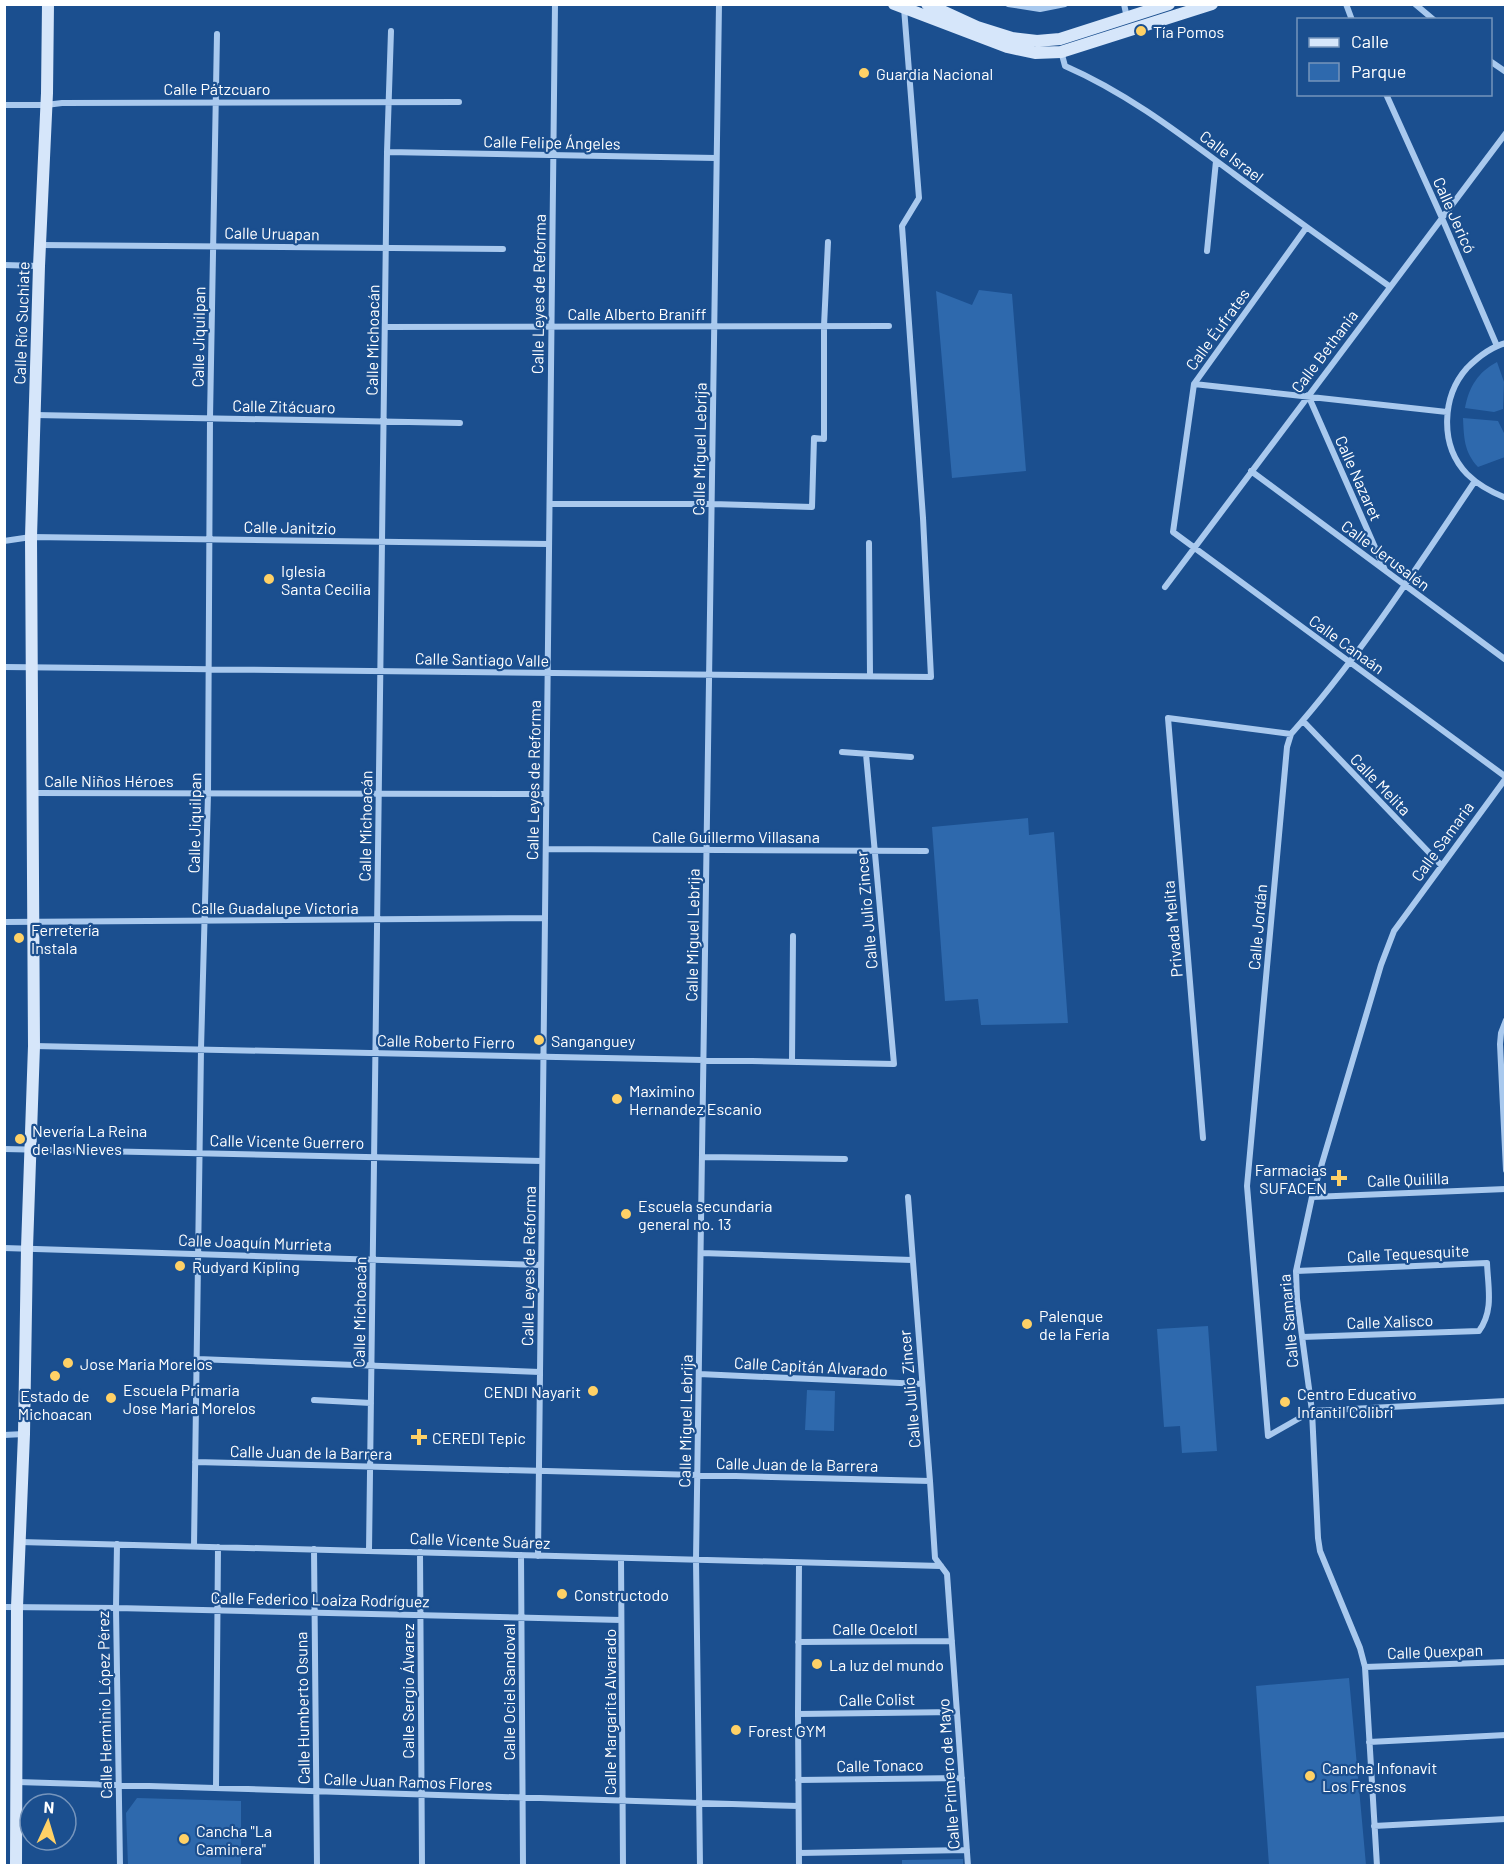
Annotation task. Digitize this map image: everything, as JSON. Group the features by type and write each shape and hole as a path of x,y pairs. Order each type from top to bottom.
{"main road":[{"name":"Calle Río Suchiate","path":"16,1866 11,1607 19,1542 24,1434 34,1046 31,537 48,4"},
{"path":"927,4 977,27 1012,38 1037,41 1060,39 1212,4"},
{"path":"900,6 1007,47 1035,53 1061,52 1129,24 1169,4"}],"street":[{"name":"Calle Leyes de Reforma","path":"538,1556 555,4"},
{"name":"Calle Miguel Lebrija","path":"700,1866 696,1560 719,4"},
{"path":"1008,4 1040,9 1065,4"},
{"path":"1124,4 1129,24"},
{"path":"1415,4 1432,18"},
{"name":"Calle Santiago Valle","path":"4,667 931,677 923,518 902,226 919,198 900,6"},
{"name":"Calle Michoacán","path":"369,1551 387,152 391,31"},
{"name":"Calle Jiquilpan","path":"194,1546 197,1254 210,670 210,418 217,34"},
{"path":"1060,39 1061,52"},
{"name":"Calle Israel","path":"1061,52 1065,66 1092,78 1160,119 1306,228 1389,286"},
{"path":"1492,62 1506,72"},
{"name":"Calle Jericó","path":"1387,96 1497,346"},
{"name":"Calle Pátzcuaro","path":"4,105 215,101 459,102"},
{"name":"Calle Bethania","path":"1165,587 1506,133"},
{"name":"Calle Felipe Ángeles","path":"387,152 716,158"},
{"path":"1208,251 1216,161"},
{"name":"Calle Éufrates","path":"1173,532 1194,384 1306,228"},
{"path":"550,504 711,504 812,507 814,438 824,438 824,326 828,242"},
{"name":"Calle Uruapan","path":"40,245 503,249"},
{"path":"4,265 39,266"},
{"name":"Calle Alberto Braniff","path":"385,327 889,326"},
{"path":"1506,344 1497,346 1478,357 1460,377 1452,392 1447,411 1449,439 1456,458 1466,472 1486,490 1506,498"},
{"path":"1194,384 1447,411"},
{"name":"Calle Nazaret","path":"1308,395 1386,572"},
{"name":"Calle Zitácuaro","path":"35,415 460,423"},
{"name":"Calle Jerusalén","path":"1251,471 1506,660"},
{"path":"1291,734 1349,662 1404,586 1475,480"},
{"name":"Calle Canaán","path":"1173,532 1506,778"},
{"name":"Calle Janitzio","path":"4,540 31,537 549,544"},
{"path":"869,543 870,676"},
{"name":"Privada Melita","path":"1203,1138 1168,718 1291,734"},
{"name":"Calle Melita","path":"1303,721 1440,865"},
{"name":"Calle Jordán","path":"1291,734 1287,747 1247,1186 1268,1436 1311,1411"},
{"path":"842,752 911,757"},
{"name":"Calle Julio Zincer","path":"866,753 894,1064"},
{"name":"Calle Samaria","path":"1377,1866 1365,1667 1360,1648 1319,1545 1311,1411 1296,1271 1312,1197 1394,931 1440,865 1506,778"},
{"name":"Calle Niños Héroes","path":"32,794 546,794"},
{"name":"Calle Guillermo Villasana","path":"546,849 926,850"},
{"name":"Calle Guadalupe Victoria","path":"4,922 545,918"},
{"path":"792,1062 793,936"},
{"path":"1506,1020 1500,1044 1506,1170"},
{"name":"Calle Roberto Fierro","path":"34,1046 894,1064"},
{"name":"Calle Vicente Guerrero","path":"4,1149 542,1161"},
{"path":"702,1157 845,1159"},
{"name":"Calle Quililla","path":"1312,1197 1506,1189"},
{"name":"Calle Julio Zincer","path":"908,1197 934,1558 947,1574"},
{"name":"Calle Joaquín Murrieta","path":"4,1248 541,1264"},
{"path":"700,1253 912,1260"},
{"name":"Calle Tequesquite","path":"1296,1271 1487,1263 1490,1312 1479,1331"},
{"name":"Calle Xalisco","path":"1302,1337 1479,1331"},
{"path":"197,1359 540,1372"},
{"name":"Calle Capitán Alvarado","path":"699,1374 922,1384"},
{"path":"314,1400 371,1403"},
{"path":"1311,1411 1506,1401"},
{"path":"4,1435 24,1434"},
{"name":"Calle Juan de la Barrera","path":"195,1462 930,1481"},
{"name":"Calle Vicente Suárez","path":"19,1542 941,1566"},
{"name":"Calle Herminio López Pérez","path":"117,1544 120,1866"},
{"path":"216,1788 218,1547"},
{"name":"Calle Humberto Osuna","path":"314,1549 317,1866"},
{"name":"Calle Sergio Álvarez","path":"420,1552 422,1866"},
{"name":"Calle Ociel Sandoval","path":"521,1555 523,1866"},
{"name":"Calle Margarita Alvarado","path":"621,1558 623,1866"},
{"path":"799,1563 799,1866"},
{"name":"Calle Primero de Mayo","path":"947,1574 969,1866"},
{"name":"Calle Federico Loaiza Rodríguez","path":"11,1607 621,1620"},
{"name":"Calle Ocelotl","path":"798,1642 952,1641"},
{"name":"Calle Quexpan","path":"1365,1667 1506,1662"},
{"name":"Calle Colist","path":"798,1714 957,1712"},
{"path":"1370,1742 1506,1736"},
{"name":"Calle Tonaco","path":"798,1780 962,1778"},
{"name":"Calle Juan Ramos Flores","path":"15,1780 798,1806"},
{"path":"1374,1826 1506,1819"},
{"path":"799,1853 967,1850"}],"green space":[{"path":"979,290 1012,294 1026,471 952,478 936,291 972,305"},
{"path":"1497,362 1504,382 1503,409 1494,412 1465,408 1475,381"},
{"path":"1463,418 1498,421 1505,435 1505,457 1478,467 1467,450"},
{"path":"1028,818 1029,835 1054,832 1068,1023 981,1025 978,999 945,1001 932,827"},
{"path":"1208,1326 1217,1451 1182,1453 1180,1426 1164,1427 1157,1329"},
{"path":"807,1390 835,1391 834,1431 805,1430"},
{"name":"Cancha Infonavit Los Fresnos","path":"1349,1678 1366,1865 1269,1865 1256,1686"},
{"name":"Cancha \"La Caminera\"","path":"137,1798 241,1801 241,1865 128,1865 126,1813"},
{"path":"963,1859 963,1865 902,1865 902,1860"}],"place":[{"name":"Tía Pomos","path":"1141,31"},
{"name":"Guardia Nacional","path":"864,73"},
{"name":"Iglesia Santa Cecilia","path":"269,579"},
{"name":"Ferretería Instala","path":"19,938"},
{"name":"Sanganguey","path":"539,1040"},
{"name":"Maximino Hernandez Escanio","path":"617,1099"},
{"name":"Nevería La Reina de las Nieves","path":"20,1139"},
{"name":"Farmacias SUFACEN","path":"1339,1178"},
{"name":"Escuela secundaria general no. 13","path":"626,1214"},
{"name":"Rudyard Kipling","path":"180,1266"},
{"name":"Palenque de la Feria","path":"1027,1324"},
{"name":"Jose Maria Morelos","path":"68,1363"},
{"name":"Estado de Michoacan","path":"55,1376"},
{"name":"CENDI Nayarit","path":"593,1391"},
{"name":"Escuela Primaria Jose Maria Morelos","path":"111,1398"},
{"name":"Centro Educativo Infantil Colibri","path":"1285,1402"},
{"name":"CEREDI Tepic","path":"419,1437"},
{"name":"Constructodo","path":"562,1594"},
{"name":"La luz del mundo","path":"817,1664"},
{"name":"Forest GYM","path":"736,1730"},
{"name":"Cancha Infonavit Los Fresnos","path":"1310,1776"},
{"name":"Cancha \"La Caminera\"","path":"184,1839"}]}
